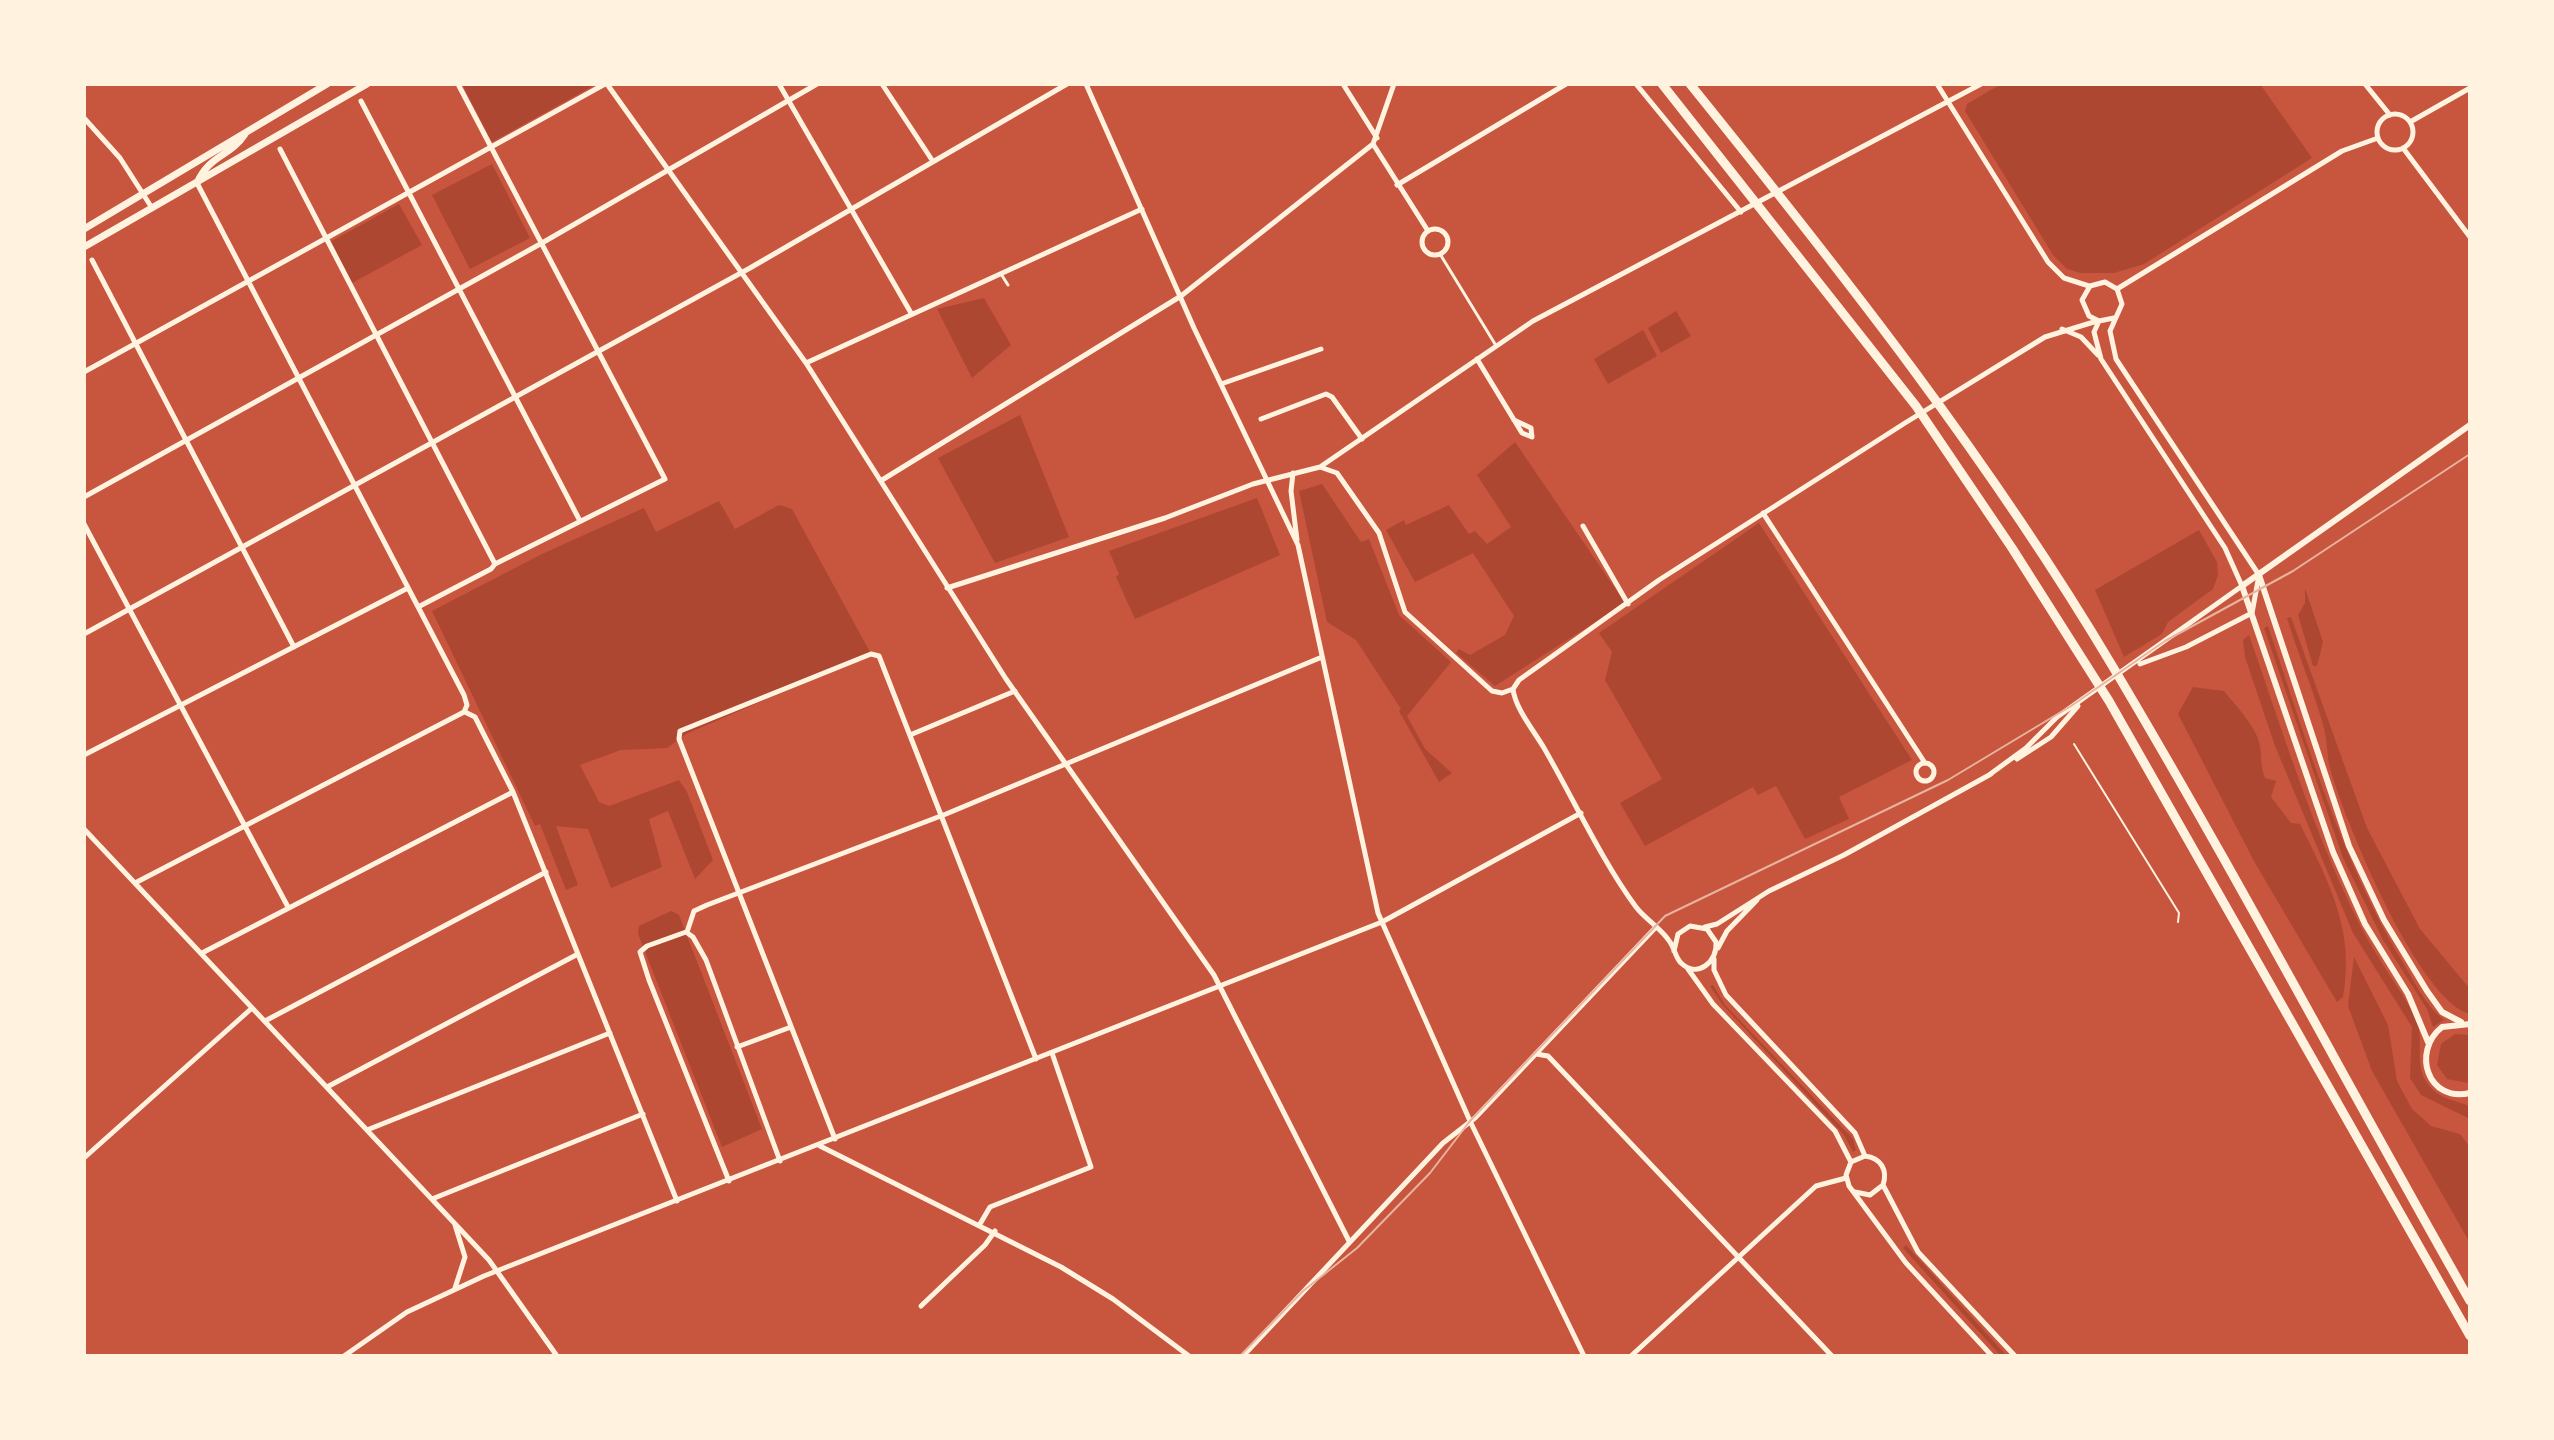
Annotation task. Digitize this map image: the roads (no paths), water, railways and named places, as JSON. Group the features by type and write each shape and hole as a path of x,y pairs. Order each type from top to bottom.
{"highway":[{"path":"1662,84 1916,406 2094,676 2470,1336"},
{"path":"1690,84 1785,201 1934,395 2112,665 2470,1301"}],"main road":[{"path":"84,229 327,84"},
{"path":"84,247 367,84"},
{"path":"197,183 205,165 238,144 246,132"}],"street":[{"path":"418,607 491,569 495,564 665,479 458,84"},
{"path":"84,372 606,84 806,363 976,633 1221,986 1349,1241"},
{"path":"779,84 911,313"},
{"path":"84,497 670,171 817,84"},
{"path":"882,84 932,160"},
{"path":"84,634 599,352 1067,84"},
{"path":"1086,84 1221,384 1298,545"},
{"path":"1343,84 1397,185 1428,231"},
{"path":"882,480 1181,296 1375,142 1394,84"},
{"path":"1397,185 1566,84"},
{"path":"1636,84 1741,212"},
{"path":"1937,84 2048,262 2064,278 2090,286 2105,282 2117,289 2122,304 2110,331 2116,359 2259,575 2349,846 2384,920 2442,1012 2470,1024"},
{"path":"947,588 1165,518 1269,479 1320,467 1336,459 1495,344 1981,84"},
{"path":"2365,84 2390,115"},
{"path":"2410,122 2470,88"},
{"path":"361,101 580,521"},
{"path":"2403,148 2413,134 2410,122 2401,115 2390,115 2378,126 2378,138 2386,147 2403,148 2470,237"},
{"path":"84,118 120,158 152,208"},
{"path":"2117,289 2342,151 2378,138"},
{"path":"280,149 495,564"},
{"path":"135,883 464,712 467,705 250,280 197,183"},
{"path":"806,363 1142,209"},
{"path":"1440,254 1448,244 1447,236 1441,230 1428,231 1423,237 1424,249 1440,254 1495,344"},
{"path":"92,260 294,647"},
{"path":"1001,274 1008,285"},
{"path":"2090,286 2082,300 2084,309 2098,321"},
{"path":"1336,459 1337,473 1379,533 1405,612 1492,691 1502,693 1513,689 1519,680 1763,513 2062,329 2114,318"},
{"path":"2098,321 2094,332 2101,359"},
{"path":"2062,329 2088,342 2101,359 2225,548 2252,613 2333,852 2365,924 2413,1004 2428,1042"},
{"path":"1221,384 1321,349"},
{"path":"1477,359 1514,420"},
{"path":"1261,419 1326,394 1362,439"},
{"path":"1989,775 2026,748 2057,717 2080,704 2470,425"},
{"path":"1320,467 1337,473"},
{"path":"1293,473 1291,491 1298,545 1382,922 1471,1123 1584,1356"},
{"path":"1763,513 1925,763"},
{"path":"84,524 288,907"},
{"path":"1583,526 1628,604"},
{"path":"2252,613 2259,575"},
{"path":"84,755 408,588"},
{"path":"2134,665 2186,647 2252,613"},
{"path":"835,1139 679,739 680,731 871,654 879,656 1036,1059"},
{"path":"687,932 694,911 1066,766 1322,657"},
{"path":"1513,689 1632,901 1668,939 1682,964 1696,976 1713,1004 1835,1131 1851,1162 1846,1178"},
{"path":"910,735 1015,691"},
{"path":"1674,951 1680,931 1693,925 1704,927 1717,924 1763,894 1844,855 1989,775 2051,737 2080,704"},
{"path":"464,712 475,717 513,792 677,1201"},
{"path":"202,953 513,792"},
{"path":"344,1356 391,1322 454,1289 1382,922 1581,813"},
{"path":"84,829 498,1271 557,1356"},
{"path":"265,1021 546,872"},
{"path":"1682,964 1702,968 1716,953 1727,931 1763,894"},
{"path":"1243,1356 1443,1143 1471,1123 1656,927"},
{"path":"1704,927 1715,937 1714,968 1726,995 1855,1133 1865,1156"},
{"path":"687,932 706,960 780,1161"},
{"path":"687,932 647,946 640,952 729,1181"},
{"path":"327,1087 578,954"},
{"path":"84,1158 252,1008"},
{"path":"2461,1022 2442,1027 2428,1042 2425,1053 2428,1074 2443,1090 2468,1095"},
{"path":"737,1047 791,1027"},
{"path":"367,1130 610,1033"},
{"path":"980,1224 990,1207 1091,1167 1052,1053"},
{"path":"1535,1055 1543,1053 1550,1059 1832,1356"},
{"path":"432,1199 643,1114"},
{"path":"819,1145 995,1231 1113,1299 1189,1356"},
{"path":"1851,1162 1865,1156 1873,1157 1883,1167 1883,1185 1918,1252 2015,1356"},
{"path":"1631,1356 1816,1186 1846,1178"},
{"path":"1846,1178 1906,1263 1992,1356"},
{"path":"1855,1192 1870,1195 1883,1185"},
{"path":"454,1222 465,1257 454,1289"},
{"path":"921,1306 985,1245 995,1231"}],"lane":[{"path":"2074,744 2179,913 2178,922"}],"tram line":[{"path":"1240,1356 1303,1291 1357,1248 1430,1173 1470,1121 1665,916 1948,780 2071,706 2165,641 2293,571 2470,454"}]}
